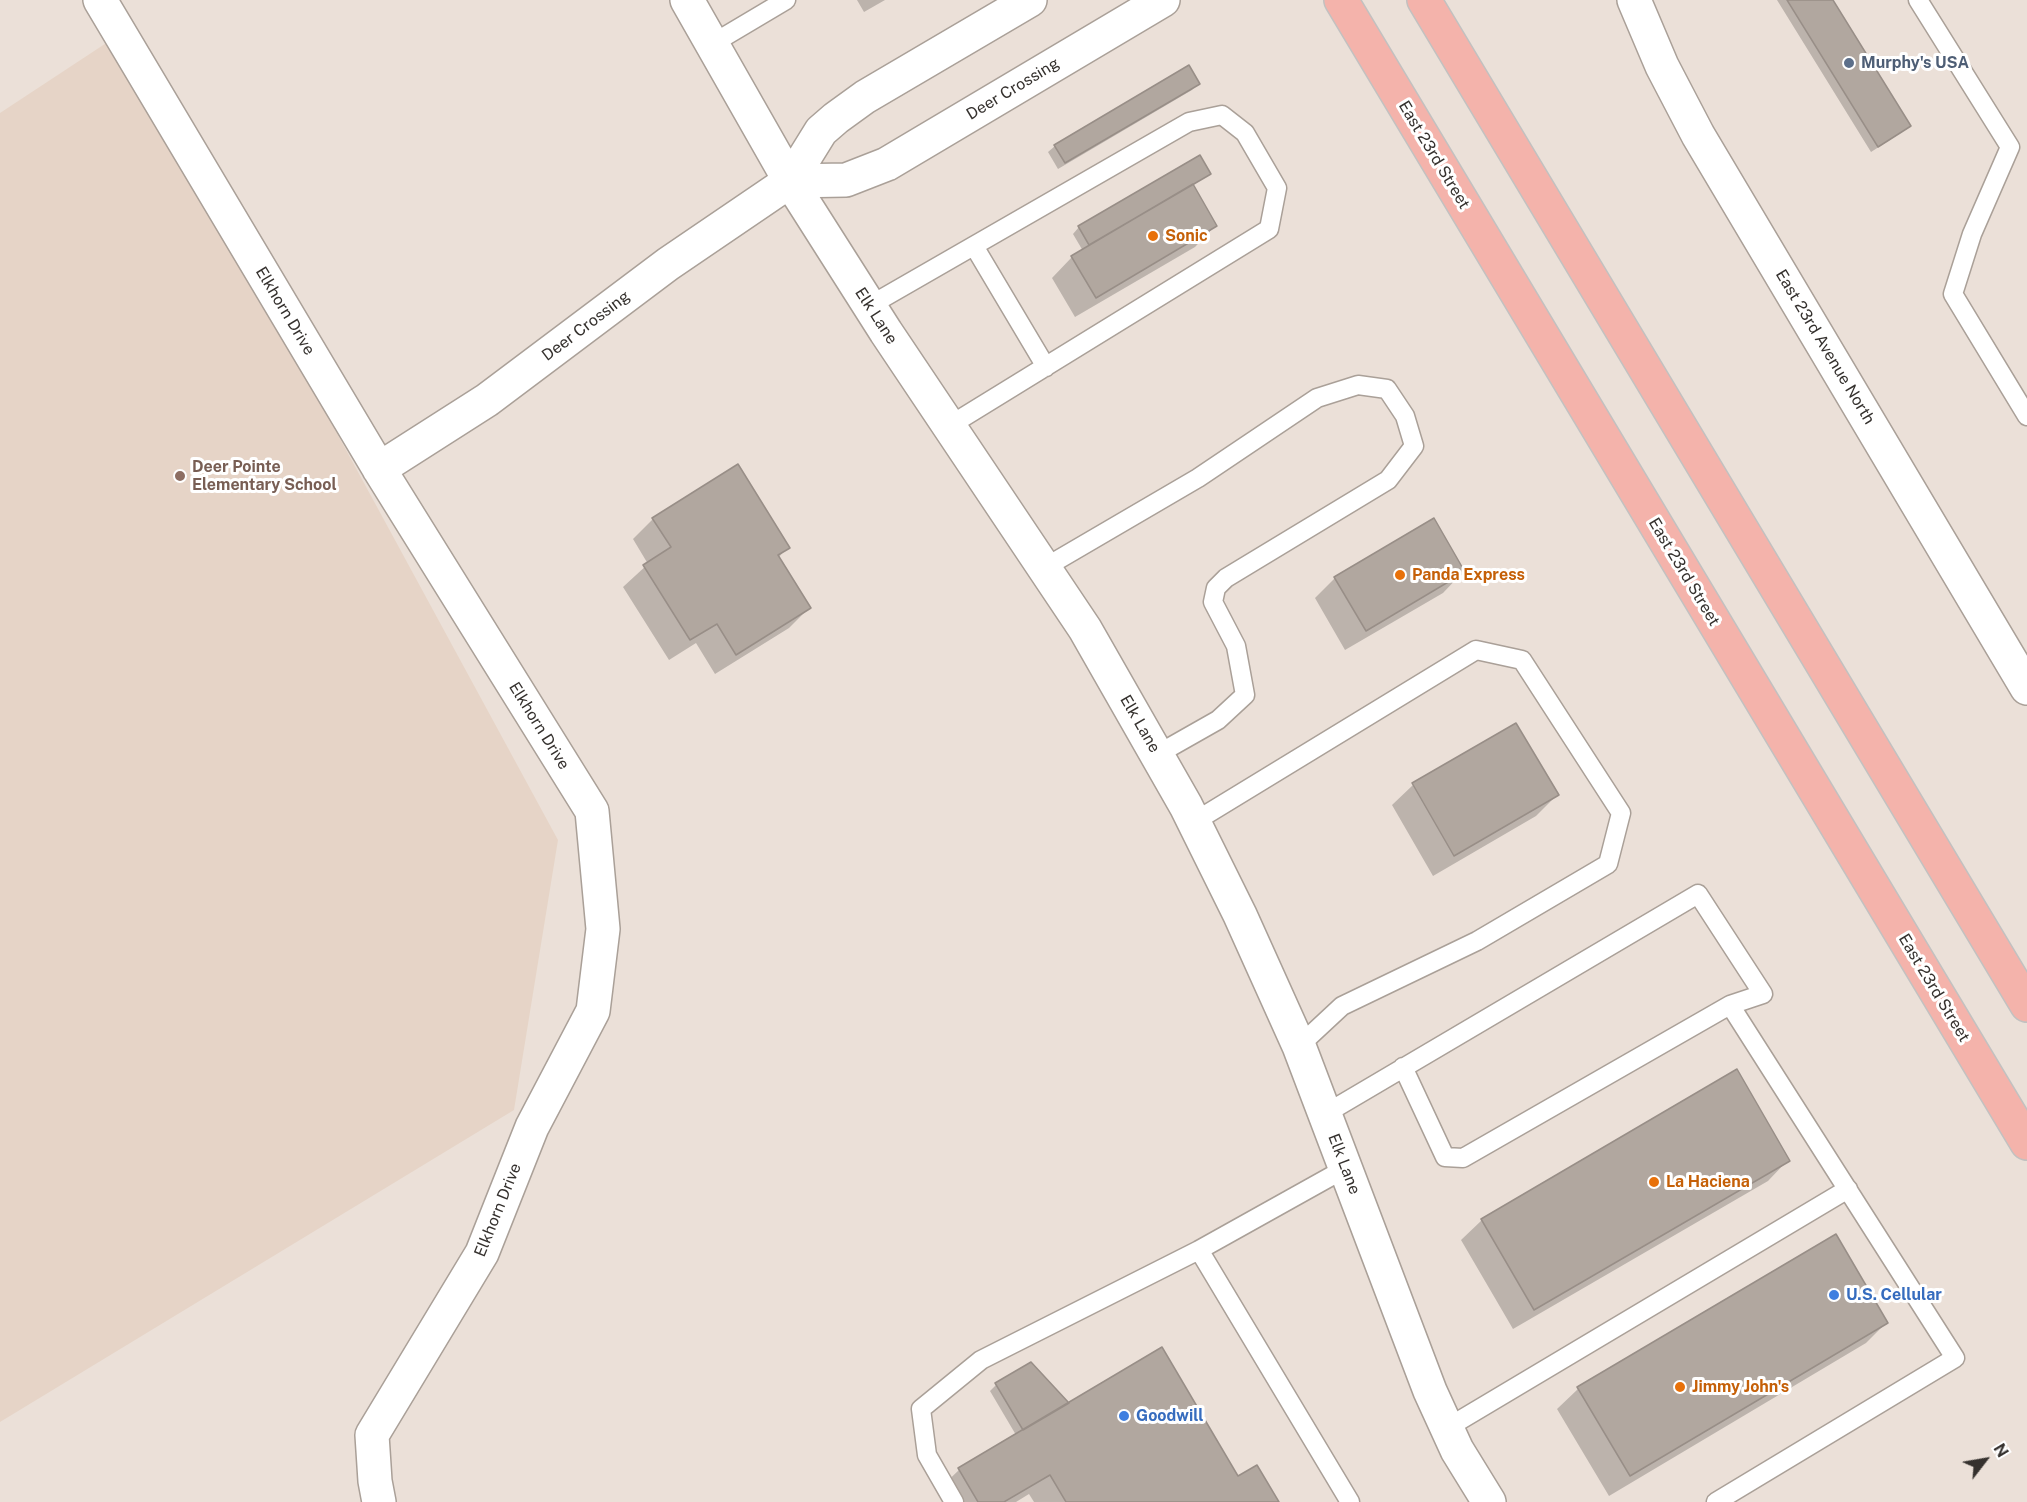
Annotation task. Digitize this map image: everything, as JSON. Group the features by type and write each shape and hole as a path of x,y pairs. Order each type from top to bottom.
{"main road":[{"name":"East 23rd Street","path":"1341,0 2027,1143"},
{"path":"1424,0 2027,1005"}],"street":[{"name":"Elkhorn Drive","path":"100,0 379,469 592,811 603,929 593,1011 532,1127 482,1253 372,1435 375,1481 380,1502"},
{"name":"Elk Lane","path":"687,0 790,181 869,306 1090,639 1158,754 1240,915 1299,1047 1418,1362 1447,1428 1489,1502"},
{"name":"Deer Crossing","path":"379,469 487,400 668,264 790,181 821,131 865,97 1030,0"},
{"name":"Deer Crossing","path":"790,181 846,180 887,165 1163,0"},
{"name":"East 23rd Avenue North","path":"1634,0 1662,66 1698,135 2027,688"}],"lane":[{"path":"712,44 786,0"},
{"path":"1917,0 2010,147 1972,234 1953,294 2027,416"},
{"path":"869,306 1189,122 1222,115 1245,133 1278,188 1269,229 949,426"},
{"path":"974,246 1046,367"},
{"path":"1044,568 1198,478 1317,398 1358,385 1387,389 1405,416 1414,446 1388,480 1226,578 1216,588 1213,602 1236,646 1245,695 1218,720 1158,754"},
{"path":"1194,822 1476,651 1522,660 1621,813 1608,864 1477,941 1342,1006 1299,1047"},
{"path":"1325,1114 1403,1067 1698,894 1763,994 1730,1005 1462,1158 1445,1157 1403,1067"},
{"path":"1716,1502 1955,1358 1730,1005"},
{"path":"954,1502 927,1455 921,1409 981,1360 1199,1250 1346,1168"},
{"path":"1447,1428 1848,1189"},
{"path":"1199,1250 1350,1502"}],"shaded area":[{"name":"Deer Pointe Elementary School","path":"120,34 558,840 514,1110 0,1422 0,113"}],"building":[{"name":"Murphy's USA","path":"1787,0 1833,0 1911,126 1878,147"},
{"path":"1189,65 1200,84 1065,163 1054,145"},
{"path":"1200,155 1211,174 1089,245 1078,226"},
{"name":"Sonic","path":"1193,184 1217,226 1096,298 1071,256"},
{"path":"738,464 790,548 778,555 811,608 736,655 717,624 690,640 643,565 671,547 652,518"},
{"name":"Panda Express","path":"1434,518 1465,572 1366,631 1334,577"},
{"path":"1516,723 1559,795 1454,856 1412,783"},
{"path":"1737,1069 1790,1161 1534,1310 1481,1219"},
{"path":"1836,1234 1888,1323 1630,1476 1577,1387"},
{"name":"Goodwill","path":"1162,1347 1238,1476 1257,1465 1279,1502 1066,1502 1050,1475 1004,1502 978,1502 958,1468"},
{"path":"1031,1362 1069,1403 1023,1430 995,1383"}],"place":[{"name":"Murphy's USA","path":"1849,63"},
{"name":"Sonic","path":"1153,236"},
{"name":"Deer Pointe Elementary School","path":"180,476"},
{"name":"Panda Express","path":"1400,575"},
{"name":"La Haciena","path":"1654,1182"},
{"name":"U.S. Cellular","path":"1834,1295"},
{"name":"Jimmy John's","path":"1680,1387"},
{"name":"Goodwill","path":"1124,1416"}]}
